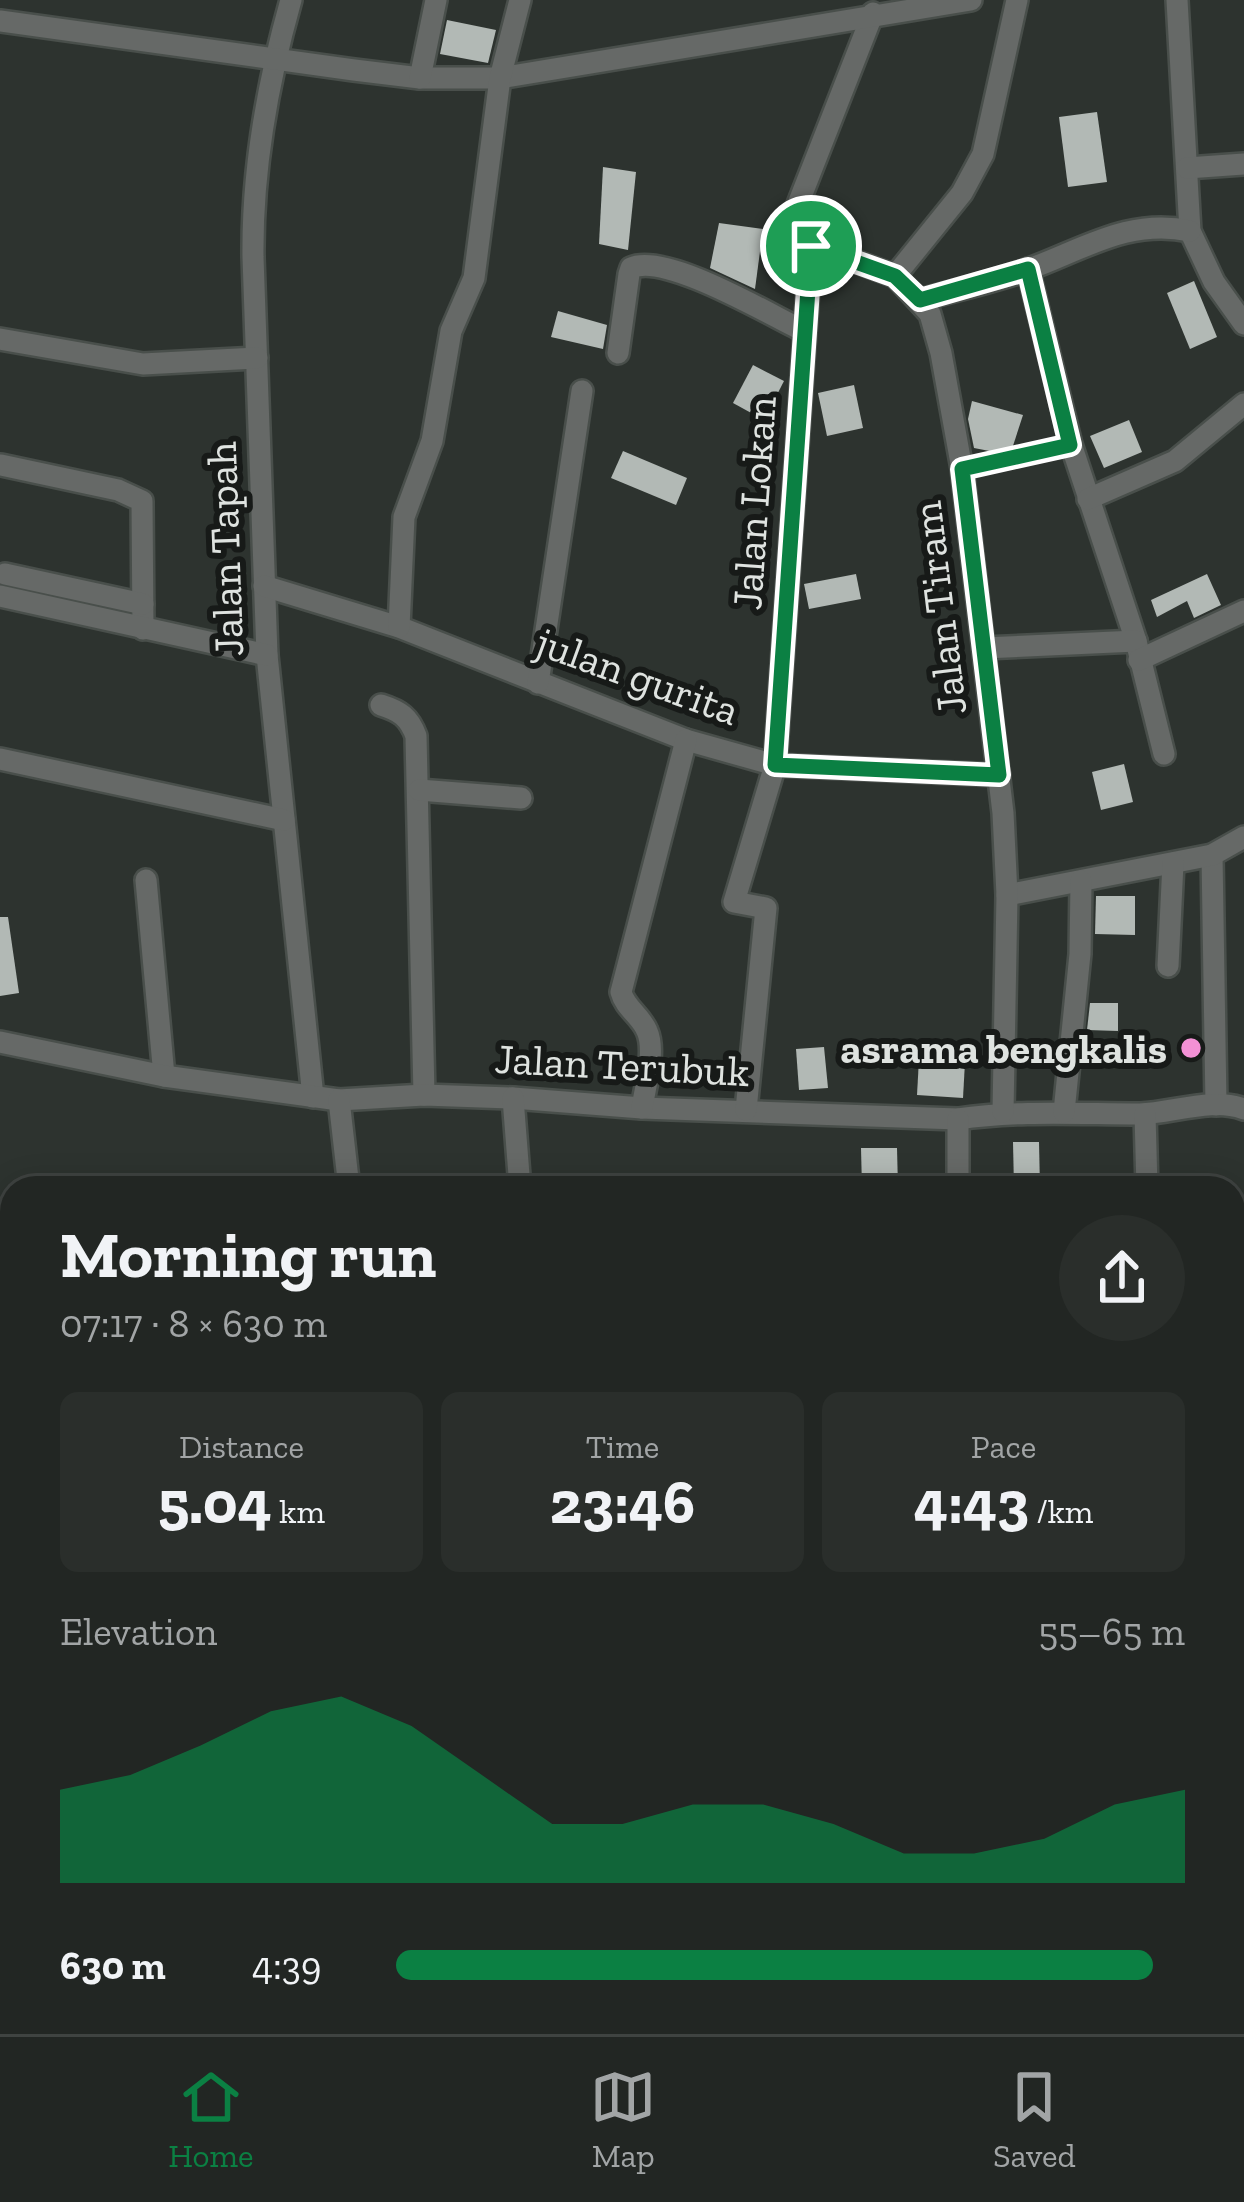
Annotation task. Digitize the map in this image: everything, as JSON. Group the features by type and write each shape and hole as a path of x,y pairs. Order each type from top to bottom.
{"street":[{"name":"Jalan Tapah","path":"291,0 274,60 252,206 267,655 314,1097"},
{"path":"420,77 436,0"},
{"path":"399,627 404,517 432,441 451,331 478,259 500,78 520,0"},
{"path":"803,0 816,23"},
{"path":"0,20 420,77 500,78 881,8 971,0"},
{"path":"881,8 789,220 793,238 895,276 962,193 983,154 1017,0"},
{"path":"1178,0 1190,231 1214,282 1244,324"},
{"path":"1187,168 1244,164"},
{"path":"920,300 1028,269 1113,233 1142,227 1190,231"},
{"name":"Jalan Lokan","path":"746,1110 766,908 734,902 775,765 811,246"},
{"path":"618,353 629,274 631,268 644,263 677,272 804,331"},
{"path":"1028,269 1070,445 1138,650 1165,754"},
{"name":"Jalan Tiram","path":"895,276 930,314 962,469 999,775 1007,895 1003,1112"},
{"path":"0,339 143,364 257,358"},
{"path":"538,683 582,391"},
{"path":"1088,499 1175,461 1244,404"},
{"path":"1,465 137,495 144,510 142,629"},
{"path":"2,585 61,599 142,629 267,655"},
{"name":"julan gurita","path":"264,586 399,627 686,740 775,765 999,775"},
{"path":"61,599 143,604"},
{"path":"984,648 1138,650 1244,611"},
{"path":"381,705 398,710 410,721 416,736 424,1095"},
{"path":"642,1108 650,1042 621,992 686,740"},
{"path":"0,759 284,820"},
{"path":"418,790 521,798"},
{"path":"1007,895 1212,855 1244,838"},
{"path":"1212,855 1216,1106"},
{"path":"1168,966 1173,863"},
{"path":"146,880 164,1076"},
{"path":"1064,1112 1080,954 1082,881"},
{"path":"0,1042 0,1052"},
{"name":"Jalan Terubuk","path":"0,1042 164,1076 339,1100 424,1095 958,1119 1003,1112 1145,1114 1216,1106 1244,1109"},
{"path":"513,1098 519,1176"},
{"path":"339,1100 348,1176"},
{"path":"1145,1114 1147,1176"},
{"path":"958,1119 958,1176"}],"path":[{"path":"962,469 1070,445"}],"building":[{"path":"447,20 496,30 488,63 440,54"},
{"path":"1097,112 1107,182 1068,187 1059,117"},
{"path":"603,167 636,172 628,250 599,244"},
{"path":"719,223 763,229 755,289 710,268"},
{"path":"1194,281 1217,337 1190,349 1167,293"},
{"path":"558,311 607,325 603,349 551,337"},
{"path":"753,365 784,381 764,420 733,403"},
{"path":"854,385 863,428 827,436 818,393"},
{"path":"972,401 1023,415 1010,455 974,448 968,419"},
{"path":"1129,420 1142,452 1104,468 1090,436"},
{"path":"623,451 687,478 676,505 611,478"},
{"path":"856,574 861,599 809,609 804,584"},
{"path":"1207,574 1221,605 1194,618 1187,601 1157,617 1151,600"},
{"path":"1124,764 1133,802 1101,810 1092,772"},
{"path":"1096,896 1135,896 1135,935 1095,934"},
{"path":"0,917 8,917 19,993 0,996"},
{"path":"1090,1003 1118,1003 1118,1031 1087,1030"},
{"path":"920,1041 966,1044 963,1098 917,1095"},
{"path":"824,1047 828,1088 799,1090 796,1049"},
{"path":"1013,1142 1039,1142 1040,1176 1014,1176"},
{"path":"861,1148 897,1148 898,1176 862,1176"}],"place":[{"name":"asrama bengkalis","path":"1191,1048"}],"route":[{"path":"811,246 895,276 920,300 1028,269 1070,445 962,469 999,775 775,765 811,246"}]}
